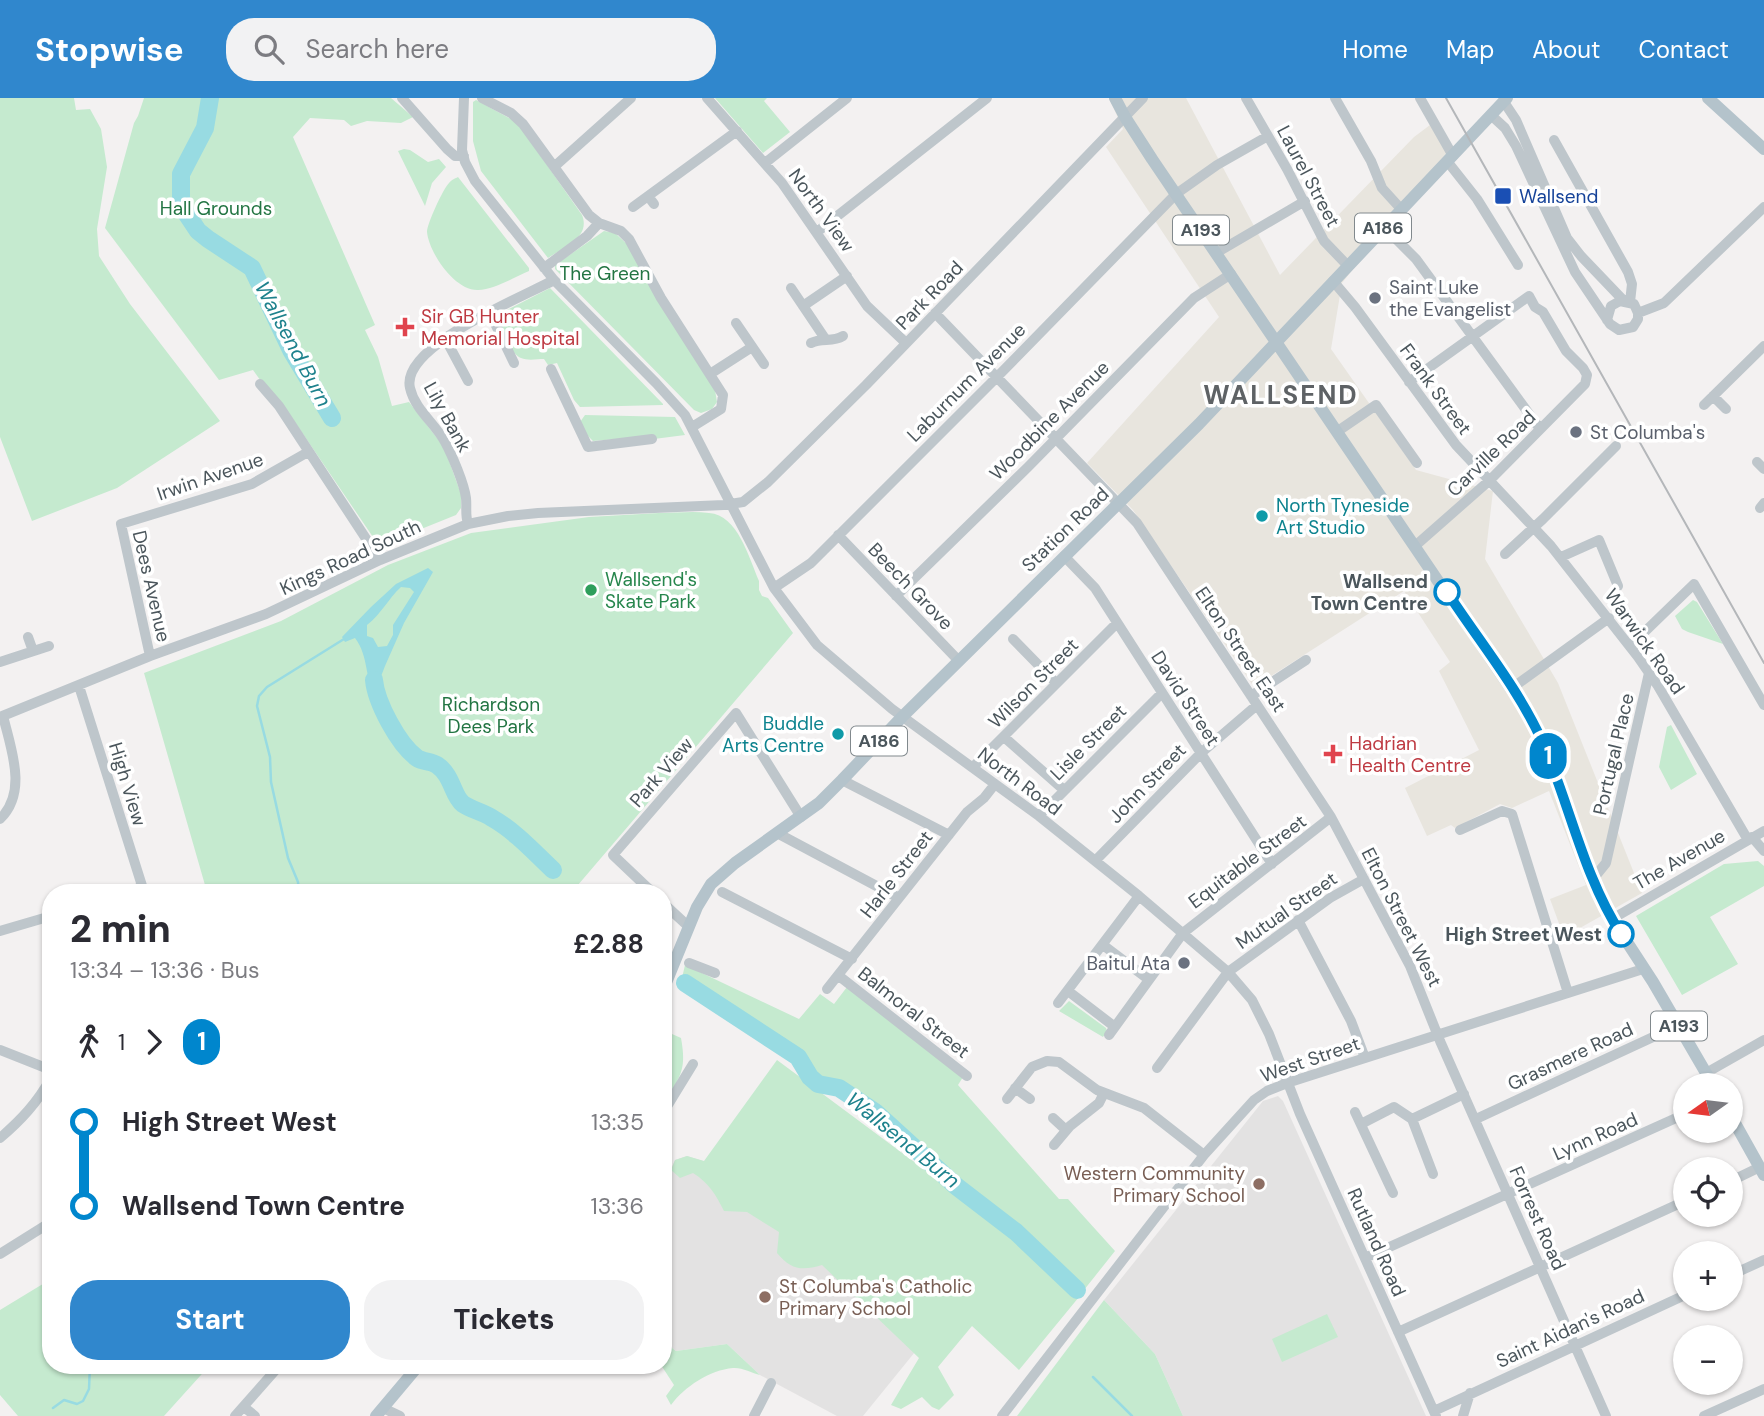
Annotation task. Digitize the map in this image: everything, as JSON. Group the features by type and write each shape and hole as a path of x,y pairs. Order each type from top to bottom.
{"main road":[{"name":"A193","path":"1115,98 1176,194 1512,688 1544,745 1593,879 1612,919 1706,1073"},
{"path":"1708,98 1764,149"},
{"name":"Station Road","path":"672,968 697,907 711,884 735,863 801,817 842,780 1278,343 1333,281 1506,100"},
{"path":"1743,1137 1762,1171"},
{"path":"379,1412 411,1374"}],"street":[{"path":"402,98 447,149 455,156 464,156"},
{"path":"464,98 462,145 475,181 544,268 670,396 692,427 719,412 723,406 723,395 655,288 629,239 615,228 599,223 589,215 537,141 517,118 482,98"},
{"path":"555,166 631,98"},
{"name":"North View","path":"707,98 765,163 817,232 867,306 906,343"},
{"path":"765,163 847,98"},
{"path":"817,232 987,98"},
{"name":"Park Road","path":"731,505 748,499 768,482 1143,98"},
{"name":"Laurel Street","path":"1246,98 1324,241 1348,266"},
{"path":"1335,98 1371,161 1382,188 1401,209"},
{"path":"1420,98 1450,159 1518,265"},
{"path":"1506,100 1567,238 1581,256 1638,313"},
{"path":"1492,116 1505,128 1516,146 1575,272 1608,320 1614,328 1629,330 1636,324 1638,313"},
{"path":"633,207 651,200 737,131"},
{"name":"Laburnum Avenue","path":"774,588 811,563 1176,194 1217,165 1268,135"},
{"path":"1554,140 1628,272 1632,284 1627,301"},
{"path":"1216,253 1304,201"},
{"path":"1638,313 1664,303 1764,207"},
{"path":"544,268 587,236 599,223"},
{"path":"1395,238 1416,259 1540,429"},
{"name":"Woodbine Avenue","path":"896,596 1194,298 1231,274"},
{"path":"803,306 847,276"},
{"name":"Lily Bank","path":"468,524 464,492 446,443 415,402 409,383 411,372 415,364 434,345 554,280"},
{"name":"Frank Street","path":"1333,281 1355,307 1455,445 1490,480"},
{"path":"791,288 825,340"},
{"name":"Carville Road","path":"1415,546 1490,480 1587,380 1583,368 1566,351 1543,312 1535,307 1529,296 1473,336"},
{"path":"1608,320 1611,306 1615,302 1627,301"},
{"path":"490,313 514,363"},
{"name":"Elton Street East","path":"935,313 1137,523 1331,817"},
{"path":"736,323 764,363"},
{"path":"811,342 837,340 843,336"},
{"path":"1409,382 1473,336"},
{"path":"445,338 468,381"},
{"path":"710,374 752,346"},
{"path":"1704,405 1764,346"},
{"path":"551,369 588,447 652,439"},
{"path":"260,384 279,407 380,560"},
{"path":"1713,396 1726,409"},
{"path":"1338,431 1376,405 1417,463"},
{"name":"North Road","path":"692,427 774,588 817,645 903,716 1039,816 1228,972 1252,1000 1261,1016 1287,1083"},
{"path":"1505,554 1616,446"},
{"name":"Irwin Avenue","path":"121,524 252,484 308,452"},
{"name":"Warwick Road","path":"1490,480 1561,557 1630,646 1750,839 1764,850"},
{"name":"Kings Road South","path":"1,717 150,656 266,614 380,560 468,524 538,513 731,505"},
{"name":"Dees Avenue","path":"121,524 150,656"},
{"name":"Beech Grove","path":"838,535 959,661"},
{"path":"1561,557 1600,540 1618,586"},
{"name":"David Street","path":"1064,556 1090,582 1272,864"},
{"path":"1630,646 1694,584 1764,705"},
{"path":"1512,688 1609,618"},
{"name":"Wilson Street","path":"973,767 1117,623"},
{"path":"28,637 33,651"},
{"path":"1012,640 1056,683"},
{"path":"0,662 49,646"},
{"name":"John Street","path":"1095,861 1254,701 1306,660"},
{"name":"Portugal Place","path":"1593,879 1606,863 1649,673"},
{"name":"High View","path":"79,685 141,884"},
{"name":"Lisle Street","path":"1039,816 1163,693"},
{"name":"Park View","path":"644,884 614,855 736,713 801,817"},
{"path":"0,819 13,802 16,788 13,755 1,717"},
{"path":"1004,737 1064,790"},
{"path":"842,780 949,835"},
{"name":"Harle Street","path":"827,989 969,809 980,802 995,784"},
{"path":"1460,830 1502,810 1512,814 1568,993"},
{"name":"Equitable Street","path":"1068,991 1112,1031 1183,933 1331,817"},
{"name":"Elton Street West","path":"1331,817 1415,977 1438,1034"},
{"name":"The Avenue","path":"1612,919 1764,831"},
{"path":"777,834 899,898"},
{"name":"Mutual Street","path":"1157,1068 1228,972 1330,898 1364,879"},
{"path":"722,892 852,959"},
{"path":"1058,1003 1139,896"},
{"path":"672,912 689,927"},
{"path":"0,931 42,919"},
{"path":"1298,920 1351,1021 1365,1058"},
{"path":"1103,945 1148,979"},
{"path":"688,962 715,973"},
{"name":"West Street","path":"1002,1416 1204,1155 1254,1100 1287,1083 1643,969"},
{"name":"Balmoral Street","path":"839,975 967,1076"},
{"name":"Grasmere Road","path":"1476,1119 1679,1026"},
{"name":"Forrest Road","path":"1438,1034 1606,1416"},
{"path":"1706,1073 1764,1040"},
{"path":"0,1050 42,1066"},
{"path":"1007,1099 1032,1067 1041,1062 1053,1061 1066,1065 1104,1093 1144,1108 1204,1155"},
{"path":"672,1098 693,1064"},
{"name":"Rutland Road","path":"1287,1083 1435,1413"},
{"path":"1015,1088 1030,1099"},
{"path":"1054,1145 1066,1130 1095,1107 1104,1093"},
{"path":"0,1139 21,1121 42,1094"},
{"path":"1412,1119 1464,1094"},
{"path":"1361,1124 1394,1107 1412,1119 1433,1174"},
{"path":"1355,1112 1393,1193"},
{"path":"1053,1118 1066,1130"},
{"name":"Lynn Road","path":"1365,1258 1673,1119"},
{"path":"1743,1177 1762,1171"},
{"path":"1398,1332 1673,1206"},
{"path":"0,1254 42,1228"},
{"path":"1743,1270 1764,1260"},
{"name":"Saint Aidan's Road","path":"1435,1413 1470,1393 1673,1301"},
{"path":"235,1416 272,1374"},
{"path":"754,1416 771,1383"},
{"path":"1703,1416 1764,1389"},
{"path":"1463,1416 1470,1393"},
{"path":"244,1407 255,1416"},
{"path":"379,1412 401,1416"}],"shaded area":[{"path":"1109,98 1186,98 1280,275 1414,137 1430,125 1447,153 1342,283 1331,349 1416,470 1493,491 1485,559 1558,683 1642,893 1564,937 1550,899 1586,885 1549,791 1512,808 1500,804 1455,828 1451,825 1427,836 1405,788 1479,750 1439,671 1450,662 1404,591 1254,687 1133,510 1087,463 1219,317 1106,147 1123,129"},
{"name":"Western Community Primary School","path":"1278,1096 1283,1101 1426,1416 1183,1416 1155,1354 1104,1300 1263,1101"},
{"name":"St Columba's Catholic Primary School","path":"687,1156 703,1161 919,1347 863,1416 837,1416 760,1375 727,1344 676,1351 672,1348 672,1167 675,1160"}],"green space":[{"path":"0,98 74,98 76,110 90,109 101,129 107,167 97,229 99,256 130,304 220,421 117,488 32,521 0,437"},
{"name":"Hall Grounds","path":"144,98 391,98 413,117 401,123 367,121 351,126 344,120 310,118 293,137 375,325 365,330 378,357 392,406 409,402 444,447 461,494 461,508 456,515 384,544 375,540 284,406 274,399 253,370 219,380 105,228 134,123"},
{"path":"715,98 767,98 764,101 790,132 763,153"},
{"name":"The Green","path":"476,100 513,120 521,128 582,215 584,223 579,235 548,258 481,171 473,141 473,102"},
{"path":"404,149 428,162 439,159 446,167 432,183 425,206 398,151"},
{"path":"458,177 529,271 484,289 469,289 452,278 438,260 427,232 443,192 450,182"},
{"name":"The Green","path":"604,231 615,233 628,245 715,390 717,402 712,409 701,413 694,410 555,269 555,265"},
{"name":"The Green","path":"550,288 663,405 580,407 557,363 548,365 544,359 521,358 513,351 500,325 499,314"},
{"path":"585,415 675,417 685,435 593,441 584,432 580,422"},
{"name":"Richardson Dees Park","path":"691,512 709,513 728,521 746,550 762,596 768,598 793,633 579,884 205,884 144,673 281,621 388,565 471,533 589,517"},
{"path":"1693,600 1697,602 1723,644 1682,629 1675,616"},
{"path":"1671,725 1697,774 1671,790 1659,767 1667,727"},
{"path":"1758,861 1764,866 1764,886 1710,917 1738,964 1682,995 1636,916 1724,864"},
{"path":"685,965 799,1019 820,994 834,1004 847,987 963,1077 958,1085 1059,1199 1068,1199 1115,1251 1084,1290 1001,1214 879,1110 837,1083 815,1073 802,1053 784,1039 776,1039 682,978"},
{"path":"1069,1001 1106,1028 1103,1037 1059,1011"},
{"path":"672,1034 681,1038 683,1058 678,1080 672,1090"},
{"path":"777,1060 1014,1236 1079,1297 1019,1370 972,1326 938,1367 954,1395 939,1410 922,1397 901,1409 891,1405 919,1358 822,1265 797,1268 782,1259 777,1253 779,1232 747,1212 724,1211 712,1190 699,1177 693,1173 680,1178 672,1171 675,1160 687,1156 704,1161"},
{"path":"42,1284 42,1374 202,1374 164,1416 18,1416 0,1395 0,1310"},
{"path":"1104,1300 1155,1354 1183,1416 1017,1416"},
{"path":"1327,1314 1338,1337 1282,1362 1272,1339"},
{"path":"727,1344 760,1375 736,1368 715,1372 690,1386 671,1405 666,1396 674,1385 667,1374 672,1374 672,1348 676,1351"}],"water":[{"path":"428,568 433,572 404,623 385,666 380,679 379,702 376,701 370,685 359,645 355,638 345,642 342,637 396,584","holes":["401,587 410,588 414,592 393,625 393,635 387,646 378,647 373,638 367,636 367,625"]}],"waterway":[{"name":"Wallsend Burn","path":"210,98 205,128 181,174 181,198 186,213 198,231 252,268 291,350 332,418"},
{"path":"298,884 288,858 271,782 270,757 257,706 259,696 267,687 344,639"},
{"name":"Wallsend Burn","path":"374,680 389,722 410,752 442,769 463,804 509,829 553,870"},
{"name":"Wallsend Burn","path":"685,983 798,1057 810,1077 818,1084 839,1088 875,1112 956,1186 1016,1232 1077,1290"},
{"path":"53,1408 64,1400 77,1404 83,1401 89,1389 90,1374"},
{"name":"Wallsend Burn","path":"1093,1377 1132,1416"}],"tram line":[{"path":"1446,98 1764,663"}],"bus line":[{"name":"1","path":"1447,592 1507,679 1538,732 1597,891 1621,934"}],"place":[{"name":"Wallsend","path":"1503,196"},
{"name":"Saint Luke the Evangelist","path":"1375,298"},
{"name":"Sir GB Hunter Memorial Hospital","path":"405,327"},
{"name":"St Columba's","path":"1576,432"},
{"name":"North Tyneside Art Studio","path":"1262,516"},
{"name":"Wallsend's Skate Park","path":"591,590"},
{"name":"Wallsend Town Centre","path":"1447,592"},
{"name":"Buddle Arts Centre","path":"838,734"},
{"name":"Hadrian Health Centre","path":"1333,754"},
{"name":"High Street West","path":"1621,934"},
{"name":"Baitul Ata","path":"1184,963"},
{"name":"Western Community Primary School","path":"1259,1184"},
{"name":"St Columba's Catholic Primary School","path":"765,1297"}],"district":[{"name":"WALLSEND","path":"1281,395"}]}
